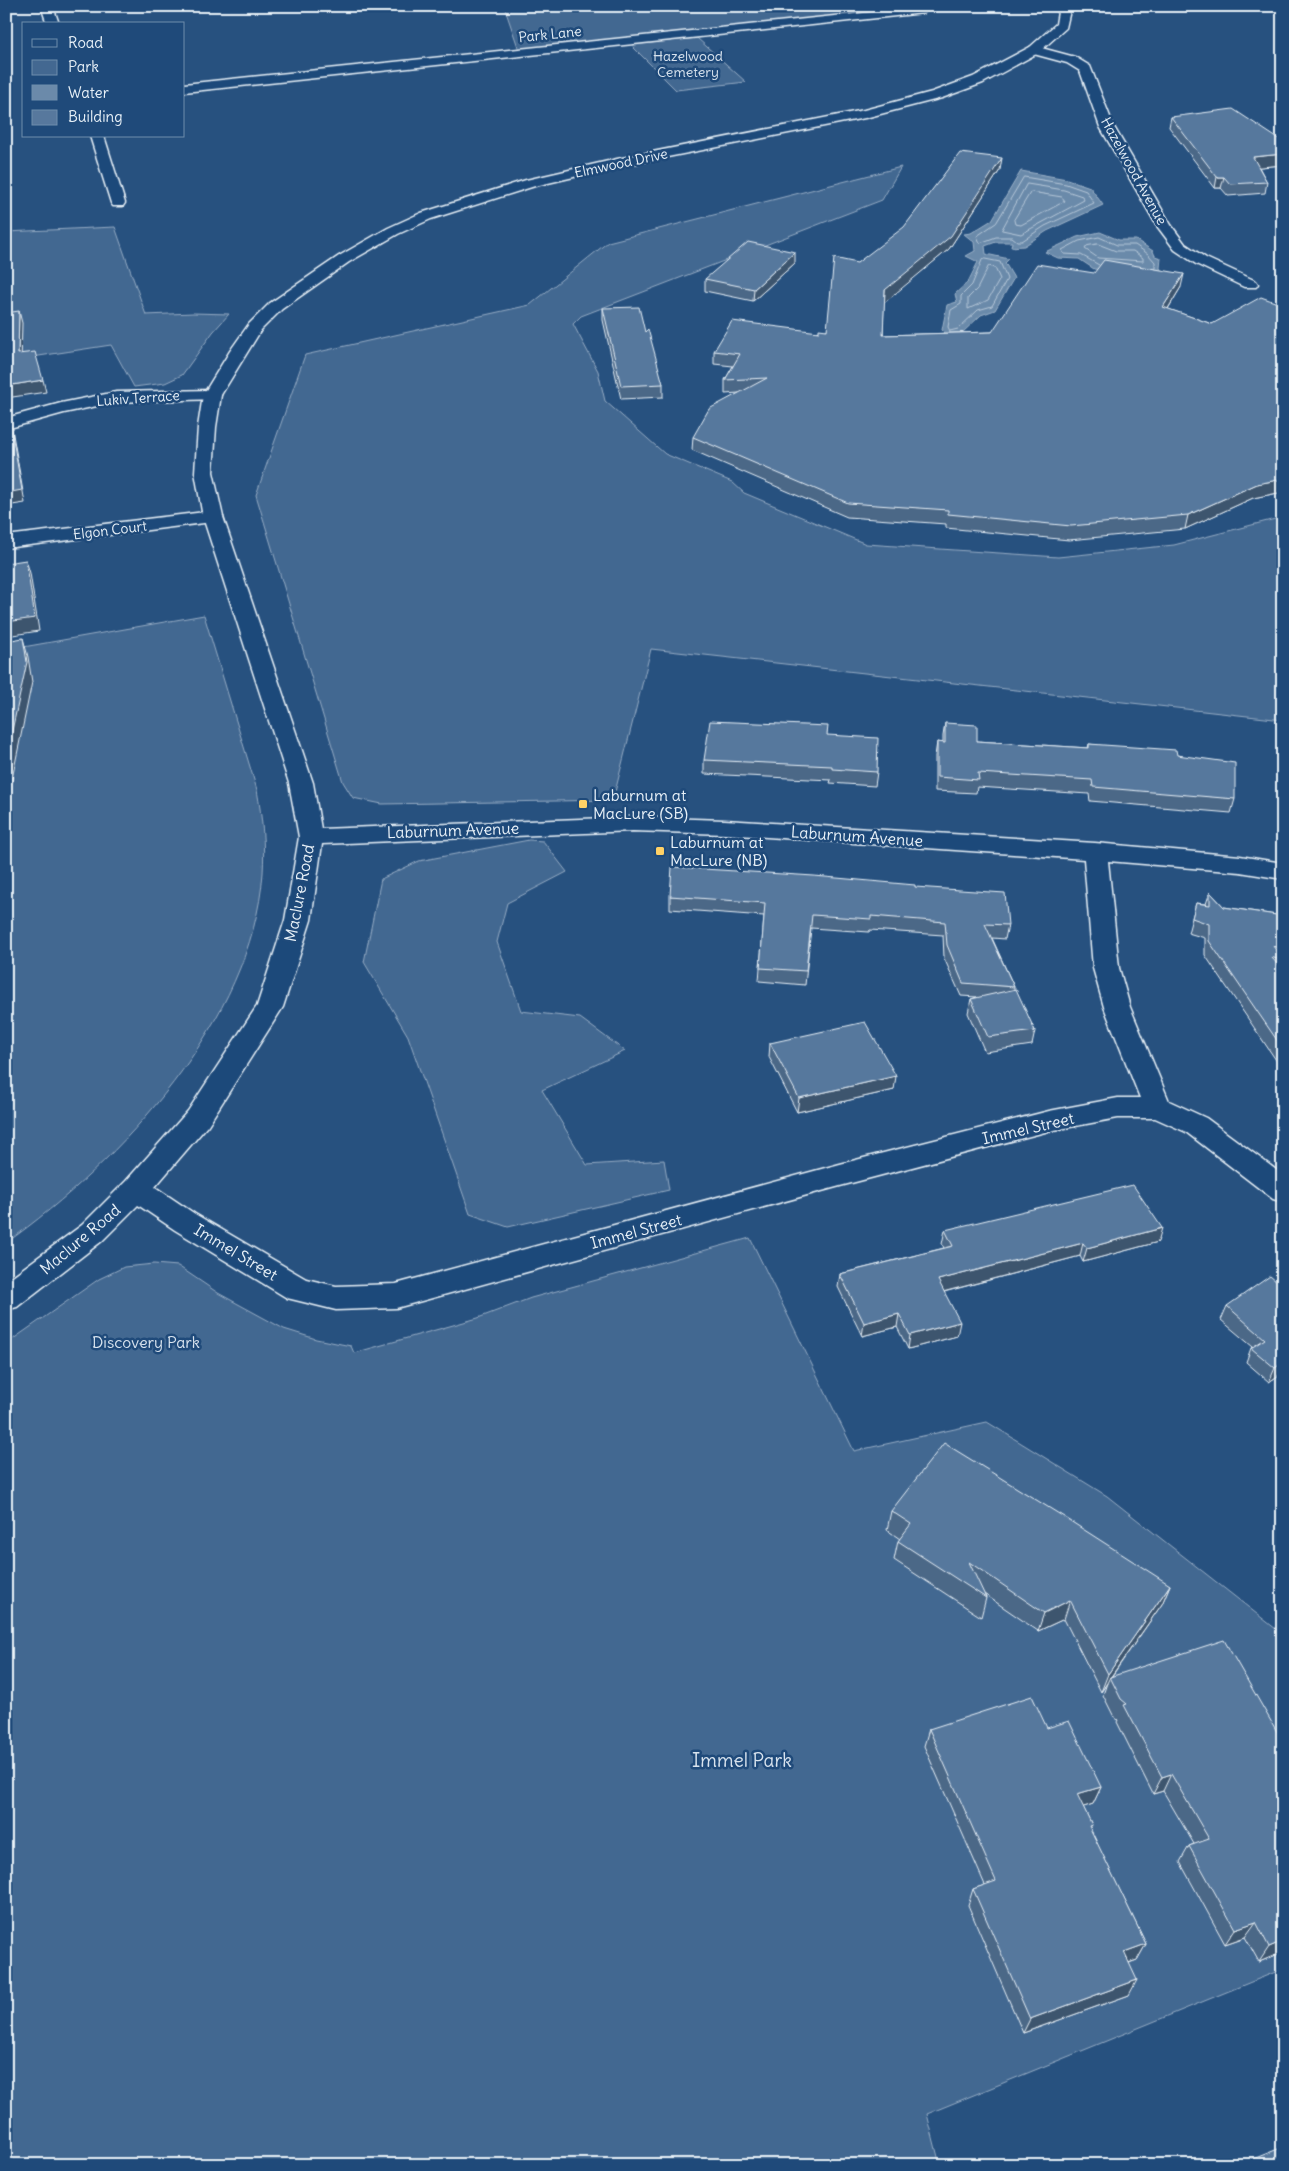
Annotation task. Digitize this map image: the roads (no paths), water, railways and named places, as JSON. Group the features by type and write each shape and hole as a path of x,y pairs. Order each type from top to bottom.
{"street":[{"path":"47,6 52,22"},
{"name":"Elmwood Drive","path":"212,396 238,351 255,327 276,306 344,259 392,231 426,216 531,183 617,163 865,114 937,95 978,80 1034,50 1062,25 1065,6"},
{"name":"Park Lane","path":"185,88 920,11"},
{"name":"Hazelwood Avenue","path":"1034,50 1071,60 1086,69 1107,128 1164,226 1180,246 1201,262 1250,284"},
{"path":"98,138 118,203"},
{"name":"Lukiv Terrace","path":"6,424 70,406 116,397 212,396"},
{"name":"Maclure Road","path":"6,1298 92,1233 136,1190 198,1118 270,1007 298,920 311,837 301,783 214,517 204,472 206,427 212,396"},
{"name":"Elgon Court","path":"6,542 214,517"},
{"name":"Laburnum Avenue","path":"311,837 633,824 744,828 1096,852 1240,864 1283,871"},
{"path":"1096,852 1106,968 1117,1007 1158,1108"},
{"name":"Immel Street","path":"136,1190 185,1222 298,1289 336,1298 396,1296 840,1175 1049,1121 1118,1108 1158,1108 1196,1125 1283,1191"}],"water":[{"path":"1021,171 1067,179 1090,187 1103,205 1047,231 1024,246 1011,247 1012,242 996,242 985,246 986,254 1009,259 1005,263 1014,278 995,310 981,315 961,334 949,337 942,330 947,305 957,302 955,294 968,282 978,262 966,256 975,251 974,242 964,234 971,233 992,220"},
{"path":"1100,232 1119,240 1136,240 1153,251 1155,256 1161,258 1160,268 1165,276 1094,269 1079,259 1058,258 1045,252 1077,237"}],"place":[{"name":"Laburnum at MacLure (SB)","path":"583,804"},
{"name":"Laburnum at MacLure (NB)","path":"660,851"}],"park label":[{"name":"Hazelwood Cemetery","path":"688,64"},
{"name":"Discovery Park","path":"146,1342"},
{"name":"Immel Park","path":"742,1760"}]}
